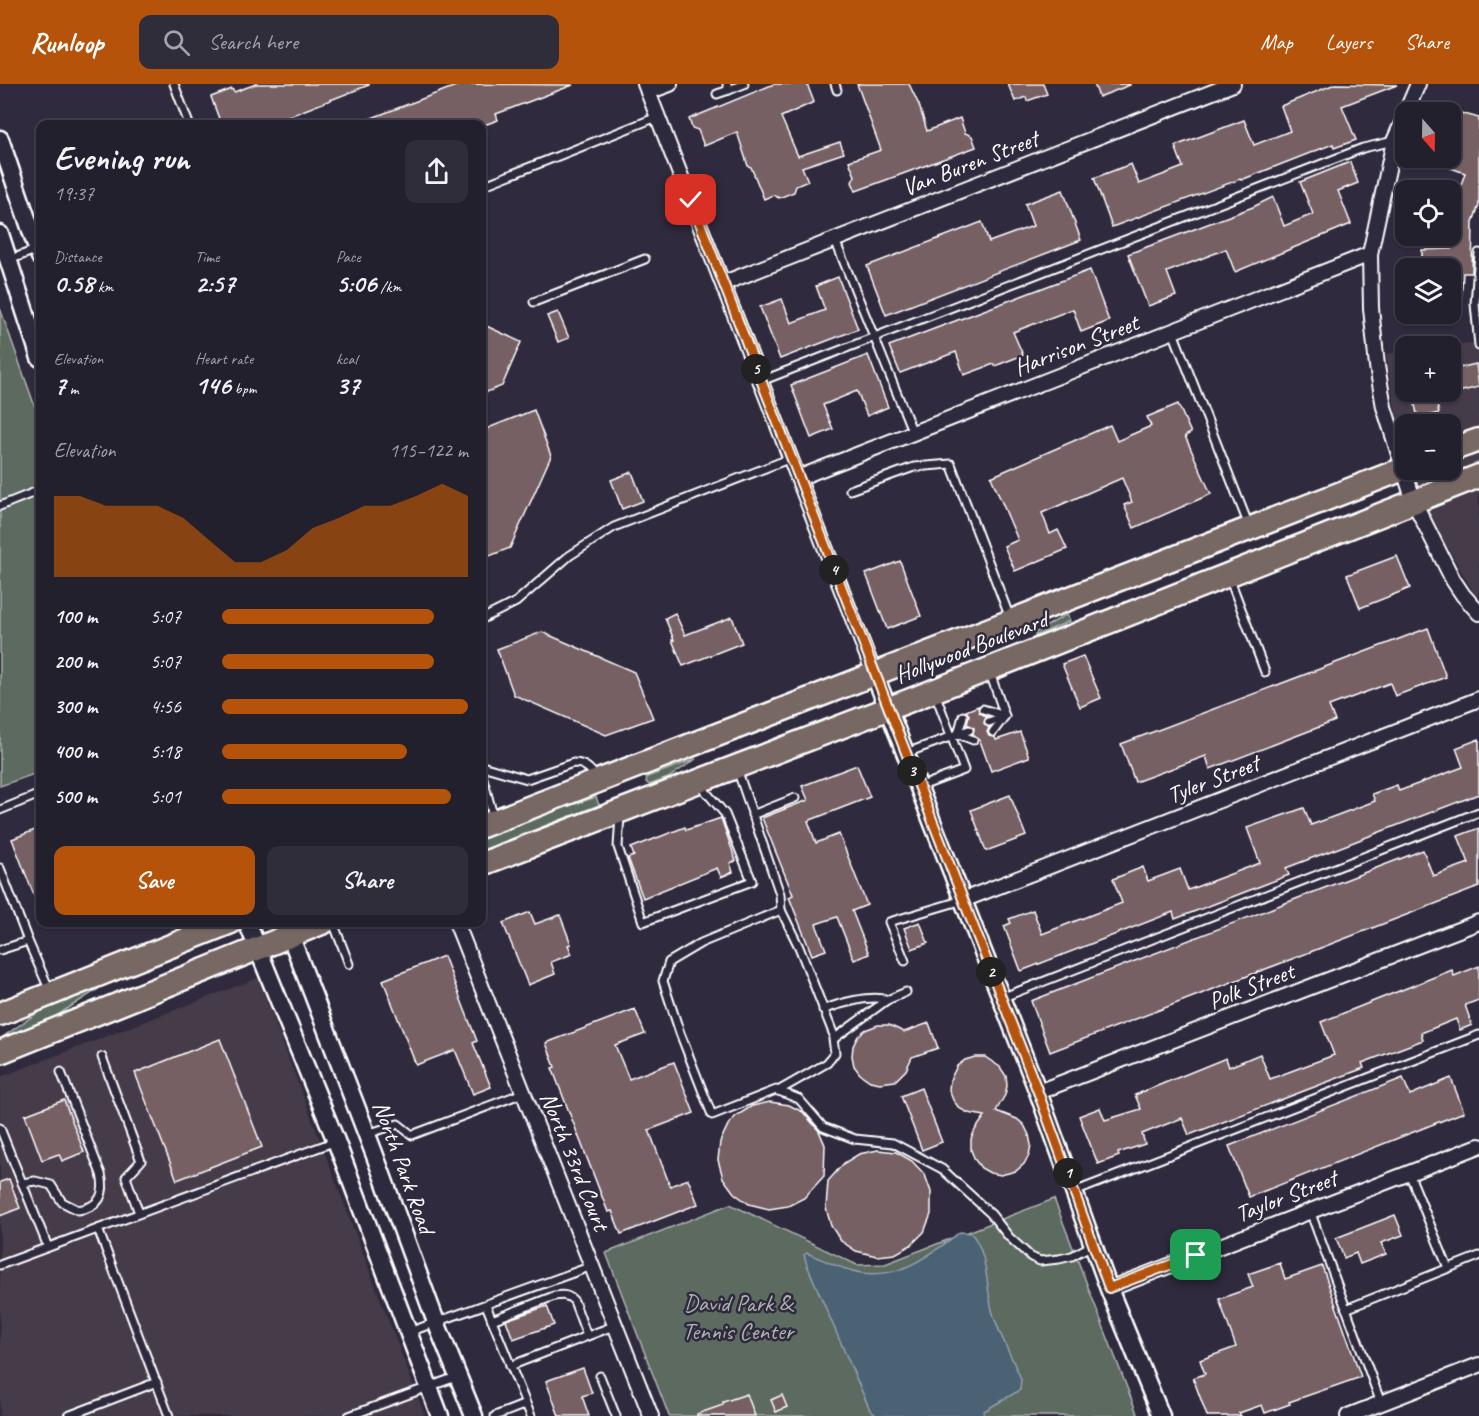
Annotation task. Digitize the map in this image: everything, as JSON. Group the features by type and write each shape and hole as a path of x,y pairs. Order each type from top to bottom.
{"highway":[{"path":"1461,446 1479,440"},
{"name":"Hollywood Boulevard","path":"488,823 1395,472"},
{"name":"Hollywood Boulevard","path":"486,862 934,691 1479,476"},
{"path":"0,1014 218,927"},
{"path":"0,1052 258,948 288,929"}],"street":[{"path":"669,84 646,88 1038,1092 1109,1288 1161,1416"},
{"name":"Van Buren Street","path":"724,283 1233,84"},
{"path":"1411,102 1418,84"},
{"path":"0,139 36,240"},
{"path":"1394,141 1370,254 1371,308 1384,407 1395,441"},
{"path":"0,234 36,345"},
{"name":"Harrison Street","path":"798,478 1370,254"},
{"path":"1408,480 1414,502 1453,580 1479,613"},
{"name":"Tyler Street","path":"963,900 1479,699"},
{"name":"Polk Street","path":"1038,1092 1479,922"},
{"path":"249,927 336,1141 440,1416"},
{"name":"North 33rd Court","path":"458,927 651,1416"},
{"name":"North Park Road","path":"288,929 436,1322 474,1416"},
{"name":"Taylor Street","path":"1109,1288 1479,1146"},
{"path":"1348,1416 1479,1365"}],"lane":[{"path":"174,84 188,120"},
{"path":"717,94 728,87 744,84"},
{"path":"486,184 657,117"},
{"path":"761,381 1363,148 1394,141"},
{"path":"835,240 913,434"},
{"path":"9,260 36,252"},
{"path":"1479,253 1475,304 1479,345"},
{"path":"534,302 645,259"},
{"path":"1173,332 1250,528"},
{"path":"486,617 516,602 569,556 614,527 790,458"},
{"path":"850,490 914,467 951,464 1011,620"},
{"path":"0,506 36,492"},
{"path":"1228,575 1265,672"},
{"path":"988,669 1005,716"},
{"path":"918,788 964,770 954,735 934,691"},
{"path":"983,708 1005,716"},
{"path":"954,735 963,716"},
{"path":"988,722 1005,716"},
{"path":"993,732 1005,716"},
{"path":"905,754 969,730"},
{"path":"954,735 973,740"},
{"path":"486,767 527,779 573,763 581,763 590,769 598,780"},
{"path":"736,767 780,894 781,910 799,947 835,1038"},
{"path":"620,811 618,848 643,922 752,881 725,814 697,782"},
{"path":"0,810 36,796"},
{"path":"752,815 795,798"},
{"path":"486,807 488,823"},
{"path":"1001,998 1479,812"},
{"path":"0,868 51,993"},
{"path":"905,961 889,922 963,900"},
{"path":"781,910 701,943 669,962 663,981 680,1033 712,1115 778,1091 827,1063 835,1053 833,1039 887,1000 906,992"},
{"path":"335,927 349,964"},
{"path":"0,950 28,941"},
{"path":"823,1010 839,1003 879,997 887,1000"},
{"path":"1074,1192 1479,1035"},
{"path":"102,1057 141,1161 126,1177 140,1213"},
{"path":"22,1183 35,1181 51,1185 62,1202 78,1210 94,1205 102,1195 104,1185 101,1174 61,1072"},
{"path":"778,1091 799,1100 824,1126 855,1139 893,1143 942,1169 991,1214 1030,1257 1040,1261 1059,1259 1071,1256 1093,1244"},
{"path":"367,1134 398,1124 412,1135 523,1093"},
{"path":"0,1128 48,1247"},
{"path":"0,1265 336,1141"},
{"path":"1409,1173 1448,1268"},
{"path":"1310,1211 1381,1403"},
{"path":"98,1229 169,1416"},
{"path":"1346,1309 1479,1256"},
{"path":"409,1332 592,1266"},
{"path":"492,1320 554,1296 570,1296 587,1336"},
{"path":"486,1305 531,1416"},
{"path":"510,1366 616,1325"},
{"path":"600,1376 616,1416"},
{"path":"349,1416 458,1377"},
{"path":"68,1416 156,1383"},
{"path":"495,1416 526,1404"}],"shaded area":[{"path":"1479,342 1479,594 1475,595 1437,529 1416,480 1461,480 1461,414 1396,414 1386,354 1395,353 1395,402 1461,402 1461,344"},
{"path":"258,978 425,1416 0,1416 0,1077"}],"green space":[{"path":"0,308 36,410 36,773 0,786"},
{"path":"1067,614 1070,621 1035,636 1035,633"},
{"path":"696,759 668,778 649,785 646,782 647,777"},
{"path":"596,797 599,805 486,848 486,836"},
{"path":"109,982 53,1018 1,1038 47,1006"},
{"name":"David Park & Tennis Center","path":"1054,1199 1138,1416 669,1416 606,1253 730,1204 857,1265 885,1264"}],"water":[{"path":"960,1232 971,1233 981,1250 992,1310 1021,1379 1020,1390 984,1411 983,1416 877,1416 870,1410 804,1255 807,1253 846,1269 878,1274 907,1267 921,1260"}],"building":[{"path":"256,84 369,84 279,120 220,120 211,97 232,89 234,92"},
{"path":"461,84 573,85 496,114 498,120 487,124 486,120 366,120"},
{"path":"774,84 807,84 814,102 781,117 798,156 840,142 844,153 802,167 808,181 796,186 794,192 779,198 773,195 764,199 751,167 748,166 737,132 704,146 698,130 692,128 689,119"},
{"path":"857,84 909,84 919,105 927,131 960,118 965,133 972,136 976,147 856,191 852,182 855,176 849,161 881,150"},
{"path":"1008,84 1043,84 1047,94 1027,101 1026,97 1015,101"},
{"path":"1094,84 1130,84 1130,85 1099,97"},
{"path":"1335,84 1397,85 1342,106 1356,140 1334,148 1333,144 1112,227 1094,178 1131,164 1139,184 1183,167 1175,146 1244,120 1254,145 1290,131 1281,106"},
{"path":"1461,113 1479,118 1479,205 1473,222 1472,273 1463,273 1461,304 1461,258 1422,258 1422,250 1451,249 1451,246 1461,246 1461,185 1465,173 1451,168 1461,168"},
{"path":"1350,162 1358,183 1338,191 1351,224 1235,272 1226,249 1167,272 1176,296 1148,306 1128,254 1253,207 1273,197 1284,226 1313,214 1300,182"},
{"path":"1063,190 1081,240 886,315 867,266 982,222 989,242 1033,226 1025,204"},
{"path":"1090,270 1109,321 1081,332 1073,309 1013,332 1023,355 995,366 994,364 964,375 956,352 900,373 889,346"},
{"path":"838,277 858,329 780,359 760,307 782,299 791,323 825,310 816,286"},
{"path":"558,312 569,338 558,342 547,316"},
{"path":"486,326 521,342 502,386 486,392"},
{"path":"868,355 888,407 867,416 857,391 823,405 833,429 811,438 791,385"},
{"path":"1476,364 1479,387 1461,391 1461,367"},
{"path":"1414,402 1436,402 1439,413 1417,414"},
{"path":"1178,404 1191,433 1185,436 1211,494 1134,528 1124,505 1132,502 1122,478 1042,513 1050,534 1058,530 1067,549 1015,571 1004,546 1018,540 991,477 1110,425 1117,441 1151,426 1147,417"},
{"path":"534,410 551,456 510,548 486,557 486,433 488,428"},
{"path":"632,472 643,501 622,509 611,480"},
{"path":"1397,556 1410,588 1360,608 1347,575"},
{"path":"900,561 921,616 887,629 866,574"},
{"path":"675,613 685,635 732,617 742,643 683,666 665,618"},
{"path":"1428,628 1446,677 1395,696 1390,683 1329,706 1335,721 1210,769 1206,756 1135,782 1121,744"},
{"path":"542,632 634,672 653,718 606,735 514,695 497,649"},
{"path":"1083,656 1101,698 1080,707 1062,664"},
{"path":"978,706 979,712 987,717 984,723 989,728 987,732 989,736 995,737 996,740 1020,732 1029,757 991,771 980,741 973,734 974,728 967,724 969,715 966,711"},
{"path":"1479,739 1479,794 1286,868 1289,875 1175,919 1173,912 1021,971 1004,926 1011,923 1009,919 1033,910 1042,934 1122,903 1113,879 1143,867 1148,881 1180,869 1188,890 1260,863 1247,828 1304,808 1311,825 1375,801 1372,794 1397,785 1399,791 1463,767 1456,748"},
{"path":"857,765 870,797 808,821 816,843 839,834 867,905 852,911 869,954 854,960 837,917 816,924 826,950 812,955 789,897 793,895 762,818 808,800 802,786"},
{"path":"1010,795 1026,836 986,851 971,810"},
{"path":"721,818 736,861 730,863 733,872 721,877 717,868 643,898 628,858 634,856 631,848 685,827 686,830"},
{"path":"1479,828 1479,887 1050,1052 1031,1001 1423,850 1433,876 1469,863 1458,836"},
{"path":"36,830 36,901 12,839"},
{"path":"530,912 535,924 560,915 571,944 568,945 572,954 551,962 555,974 528,985 503,923"},
{"path":"920,922 928,943 912,949 904,928"},
{"path":"444,956 477,1041 473,1043 491,1087 473,1094 455,1050 416,1065 383,980"},
{"path":"1479,966 1479,1000 1465,1005 1472,1025 1460,1030 1456,1019 1421,1033 1423,1040 1362,1063 1364,1068 1189,1135 1182,1118 1142,1134 1145,1144 1118,1153 1119,1156 1098,1164 1079,1116 1100,1108 1105,1120 1141,1109 1135,1095 1226,1058 1229,1067 1260,1054 1270,1079 1334,1055 1321,1022 1452,970 1454,976"},
{"path":"635,1009 645,1034 615,1045 629,1079 674,1062 694,1113 649,1130 670,1186 688,1179 698,1204 621,1234 612,1211 608,1212 552,1068 555,1067 546,1043"},
{"path":"929,1023 938,1048 912,1057 906,1070 895,1081 880,1083 870,1081 854,1066 853,1046 858,1036 865,1030 878,1025 889,1025 904,1032"},
{"path":"220,1039 262,1147 177,1180 135,1073"},
{"path":"975,1057 985,1057 1000,1067 1006,1076 1007,1086 996,1111 1017,1119 1024,1125 1029,1135 1031,1145 1029,1155 1016,1171 1001,1175 981,1168 971,1150 971,1139 985,1116 968,1113 959,1108 949,1090 950,1080 957,1066"},
{"path":"1403,1078 1410,1095 1451,1078 1464,1112 1249,1197 1229,1146"},
{"path":"921,1088 942,1142 922,1150 901,1096"},
{"path":"64,1100 84,1152 62,1161 59,1154 42,1160 25,1115"},
{"path":"770,1102 789,1105 803,1112 819,1131 825,1145 824,1176 804,1198 788,1206 769,1209 749,1204 734,1193 723,1178 718,1160 720,1142 728,1125 736,1116 752,1106"},
{"path":"878,1150 896,1152 912,1161 925,1175 931,1192 931,1214 924,1232 911,1245 895,1254 877,1256 856,1251 841,1241 831,1226 826,1208 828,1181 844,1163 859,1154"},
{"path":"9,1179 20,1208 0,1216 0,1182"},
{"path":"1395,1215 1403,1235 1381,1243 1386,1254 1360,1264 1356,1253 1344,1258 1336,1238"},
{"path":"1280,1263 1285,1279 1322,1266 1361,1377 1289,1402 1290,1404 1265,1413 1262,1405 1239,1413 1241,1416 1207,1416 1193,1378 1205,1374 1200,1360 1236,1347 1219,1299 1253,1287 1248,1274"},
{"path":"547,1306 554,1325 513,1339 506,1320"},
{"path":"583,1368 592,1393 582,1396 589,1416 559,1416 546,1381"},
{"path":"747,1394 755,1416 697,1416 697,1414 723,1405 723,1402"},
{"path":"782,1395 787,1407 776,1412 771,1400"}],"route":[{"path":"691,200 894,727 1038,1092 1109,1288 1196,1255"}]}
